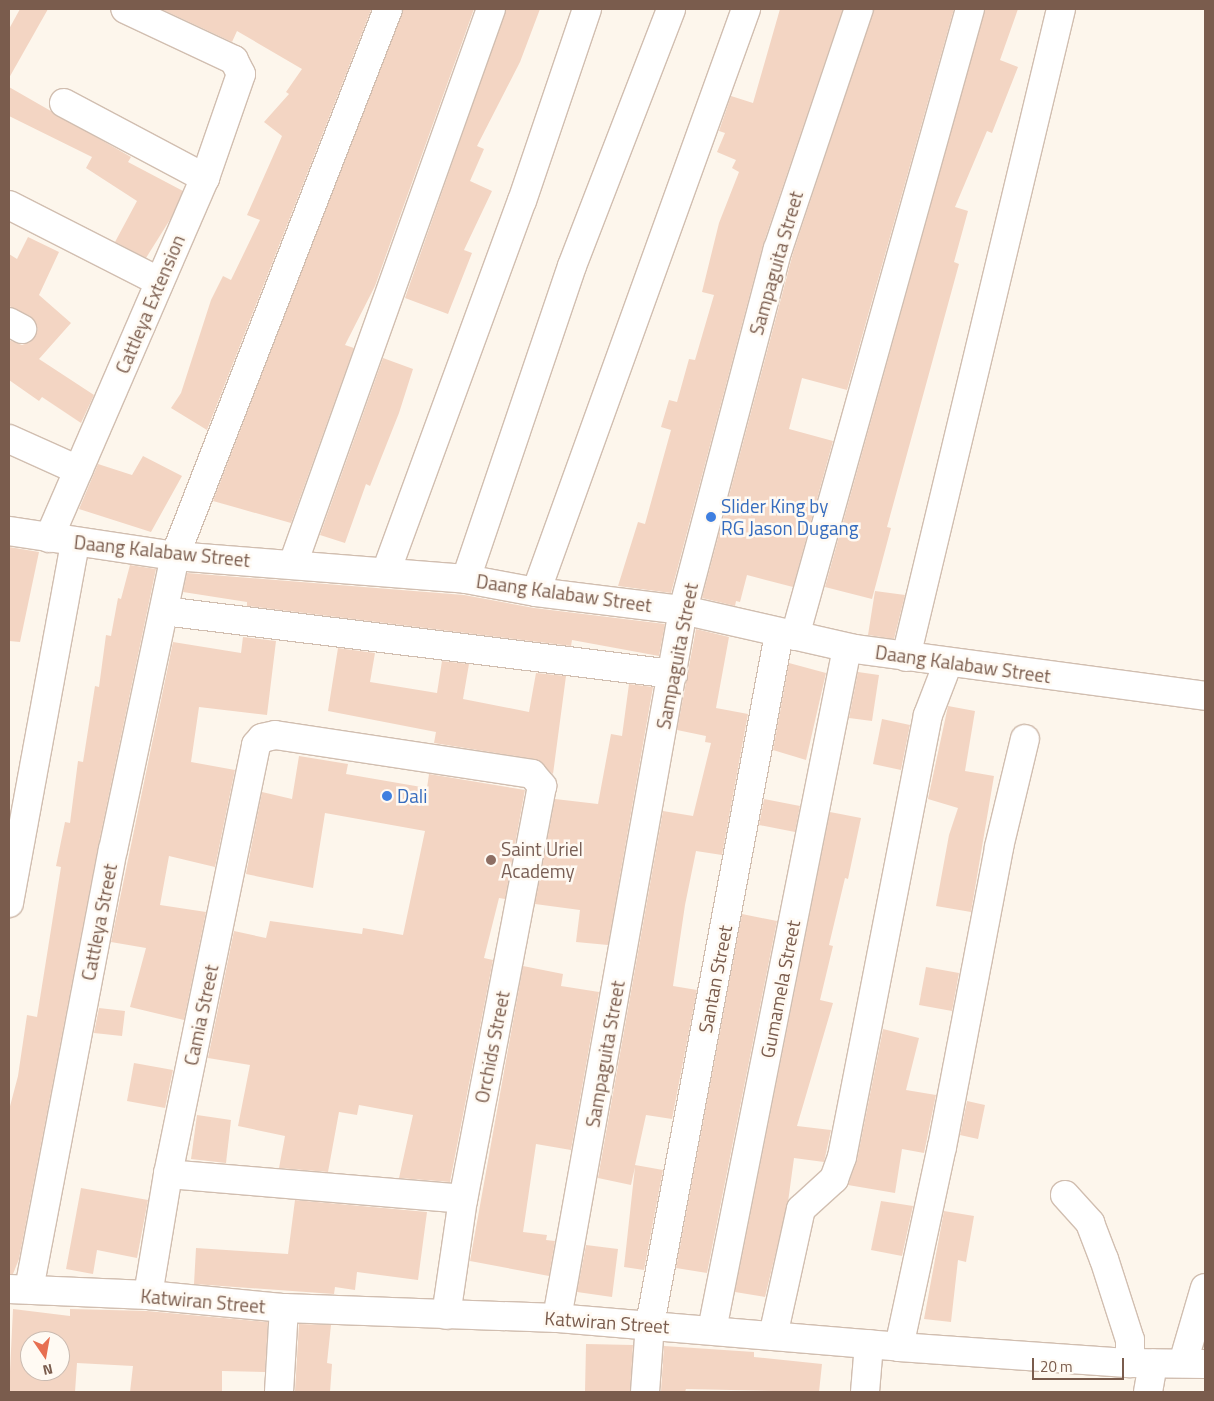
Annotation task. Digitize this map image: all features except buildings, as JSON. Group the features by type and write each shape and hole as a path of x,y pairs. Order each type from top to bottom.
{"street":[{"name":"Cattleya Extension","path":"9,903 62,540 78,470 205,178 240,81 240,67 234,60 124,9"},
{"name":"Cattleya Street","path":"19,1289 175,556 388,9"},
{"path":"293,564 491,9"},
{"path":"386,572 522,201 587,9"},
{"path":"466,579 572,266 671,9"},
{"path":"536,592 746,9"},
{"name":"Sampaguita Street","path":"557,1318 683,610 778,250 859,9"},
{"name":"Santan Street","path":"645,1392 650,1324 787,635 970,9"},
{"path":"906,657 1061,9"},
{"path":"64,103 205,178"},
{"path":"9,205 160,282"},
{"path":"9,439 78,470"},
{"name":"Daang Kalabaw Street","path":"9,531 175,556 466,579 536,592 683,610 847,648 1205,696"},
{"path":"164,612 673,674"},
{"name":"Gumamela Street","path":"712,1330 847,648"},
{"path":"772,1336 801,1209 834,1179 842,1157 928,715 948,663"},
{"name":"Camia Street","path":"148,1295 168,1174 256,745 262,738 286,736 532,774 540,781"},
{"path":"899,1347 942,1147 999,847 1025,739"},
{"name":"Orchids Street","path":"446,1315 463,1199 542,792 540,781"},
{"path":"168,1174 463,1199"},
{"path":"1065,1195 1090,1223 1101,1250 1130,1340 1141,1363 1148,1392"},
{"path":"1194,1363 1205,1288"},
{"name":"Katwiran Street","path":"19,1289 148,1295 284,1308 557,1318 650,1324 899,1347 1141,1363 1194,1363"},
{"path":"279,1392 284,1308"},
{"path":"865,1392 869,1344"}],"place":[{"name":"Slider King by RG Jason Dugang","path":"711,517"},
{"name":"Dali","path":"387,796"},
{"name":"Saint Uriel Academy","path":"491,860"}]}
